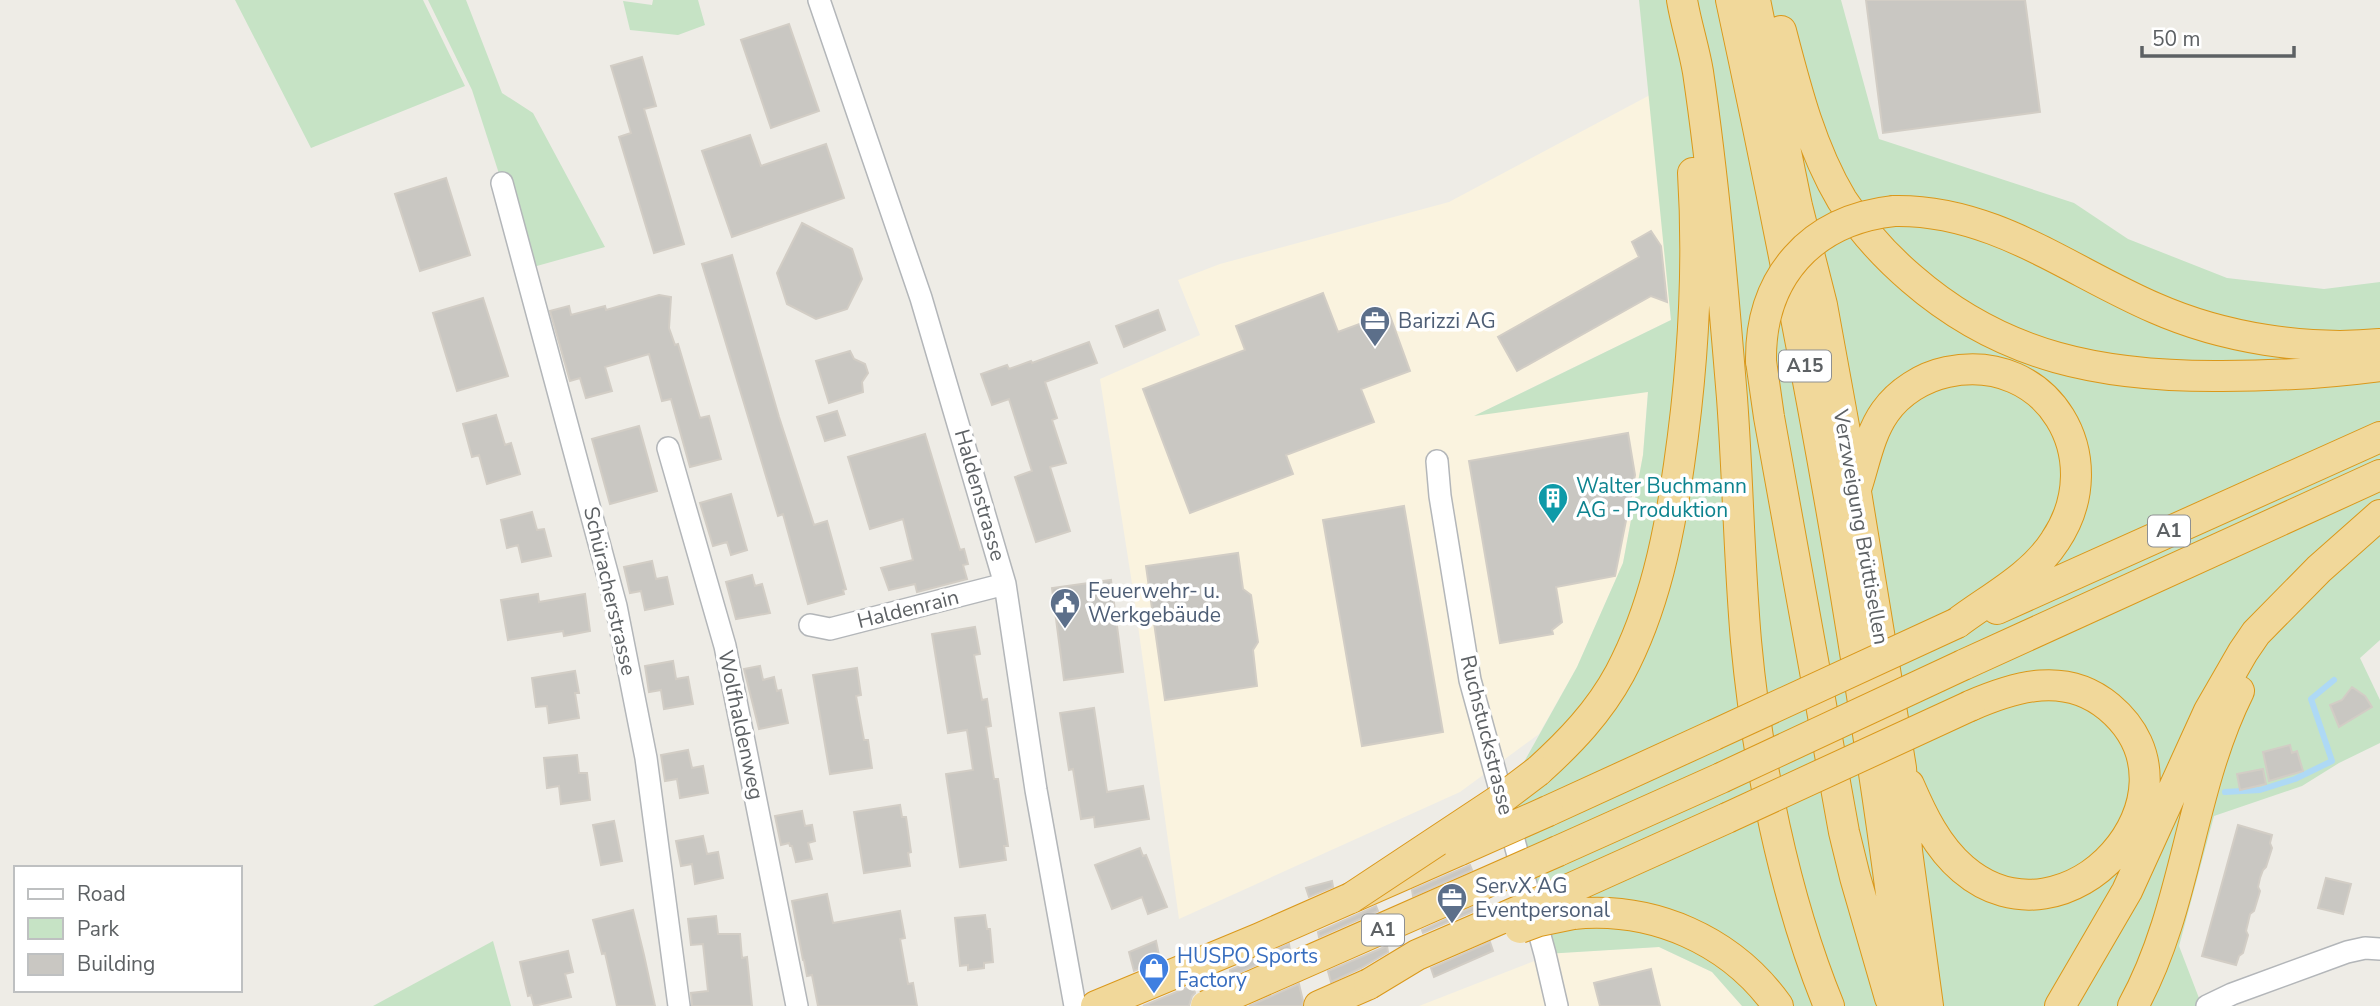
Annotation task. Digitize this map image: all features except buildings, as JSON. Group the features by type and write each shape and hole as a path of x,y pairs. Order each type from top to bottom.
{"highway":[{"name":"A15","path":"1731,0 1784,254 1842,569 1895,912 1904,1006"},
{"name":"Verzweigung Brüttisellen","path":"1755,0 1797,206 1822,305 1901,768"},
{"path":"1774,0 1809,128 1843,200 1863,228 1904,272 1942,304 1966,319 1990,333 2043,355 2120,372 2258,376 2309,374 2380,366"},
{"path":"1352,898 1538,771 1583,726 1619,675 1650,602 1668,530 1687,404 1694,307 1694,203 1682,2"},
{"path":"1682,2 1697,69 1720,264 1732,399 1746,643 1754,700 1765,775 1787,872 1813,965 1829,1006"},
{"path":"1892,1006 1849,855 1761,361 1762,331 1768,305 1797,256 1815,240 1845,222 1866,215 1894,211 1953,216 1995,229 2041,249 2157,309 2211,327 2294,342 2380,344"},
{"path":"1856,492 1873,434 1885,412 1906,391 1930,377 1958,370 1993,371 2030,387 2055,410 2067,430 2077,464 2077,487 2068,517 2056,540 2037,564 1957,623"},
{"name":"A1","path":"1096,1006 1352,898 1957,623 2008,605 2380,437"},
{"name":"A1","path":"1206,1006 1721,778 2380,475"},
{"path":"2060,1006 2127,891 2221,687 2256,633 2333,555 2380,515"},
{"path":"2133,1006 2161,942 2200,796 2223,730 2245,678 2291,599"},
{"path":"1319,1006 1369,984 1417,955 1570,902 1727,818 2008,690 2039,684 2055,685 2070,687 2095,697 2121,719 2139,751 2143,790 2132,830 2098,872 2062,889 2033,894 2007,891 1983,883 1961,868 1927,824 1901,768"},
{"name":"A15","path":"1901,768 1907,851 1928,1006"},
{"path":"1570,902 1607,912 1639,916 1698,936 1742,966 1778,1006"}],"street":[{"name":"Haldenstrasse","path":"819,0 922,298 1006,584 1036,790 1075,1006"},
{"name":"Schüracherstrasse","path":"502,183 616,606 646,758 679,1006"},
{"name":"Wolfhaldenweg","path":"668,448 725,646 774,879 797,1006"},
{"name":"Ruchstuckstrasse","path":"1437,461 1440,496 1470,680 1557,1006"},
{"name":"Haldenrain","path":"810,625 830,629 1006,584"},
{"path":"2207,1006 2232,994 2347,953 2365,948 2380,950"}],"shaded area":[{"path":"1650,95 1671,320 1476,415 1648,391 1643,455 1623,563 1577,667 1539,734 1460,792 1179,919 1133,590 1100,379 1200,335 1178,280 1220,264 1449,202"},
{"path":"1659,947 1712,972 1742,1006 1419,1006 1555,953"}],"green space":[{"path":"235,0 423,0 465,86 311,148"},
{"path":"428,0 466,0 502,93 533,113 605,247 526,269 472,90"},
{"path":"653,0 698,0 705,25 678,35 630,30 623,1 652,5"},
{"path":"1639,0 1841,0 1879,139 2074,203 2128,239 2227,278 2324,289 2380,282 2380,640 2360,658 2380,700 2380,743 2339,763 2302,786 2214,816 2179,946 2202,1006 1742,1006 1712,972 1659,947 1545,954 1505,796 1577,667 1623,563 1643,455 1648,392 1474,416 1671,320"},
{"path":"493,941 511,1006 373,1006"}],"waterway":[{"path":"2225,792 2260,790 2295,779 2332,761 2311,699 2334,680"}],"place":[{"name":"Barizzi AG","path":"1375,348"},
{"name":"Walter Buchmann AG - Produktion","path":"1553,525"},
{"name":"Feuerwehr- u. Werkgebäude","path":"1065,630"},
{"name":"ServX AG Eventpersonal","path":"1452,925"},
{"name":"HUSPO Sports Factory","path":"1154,995"}]}
